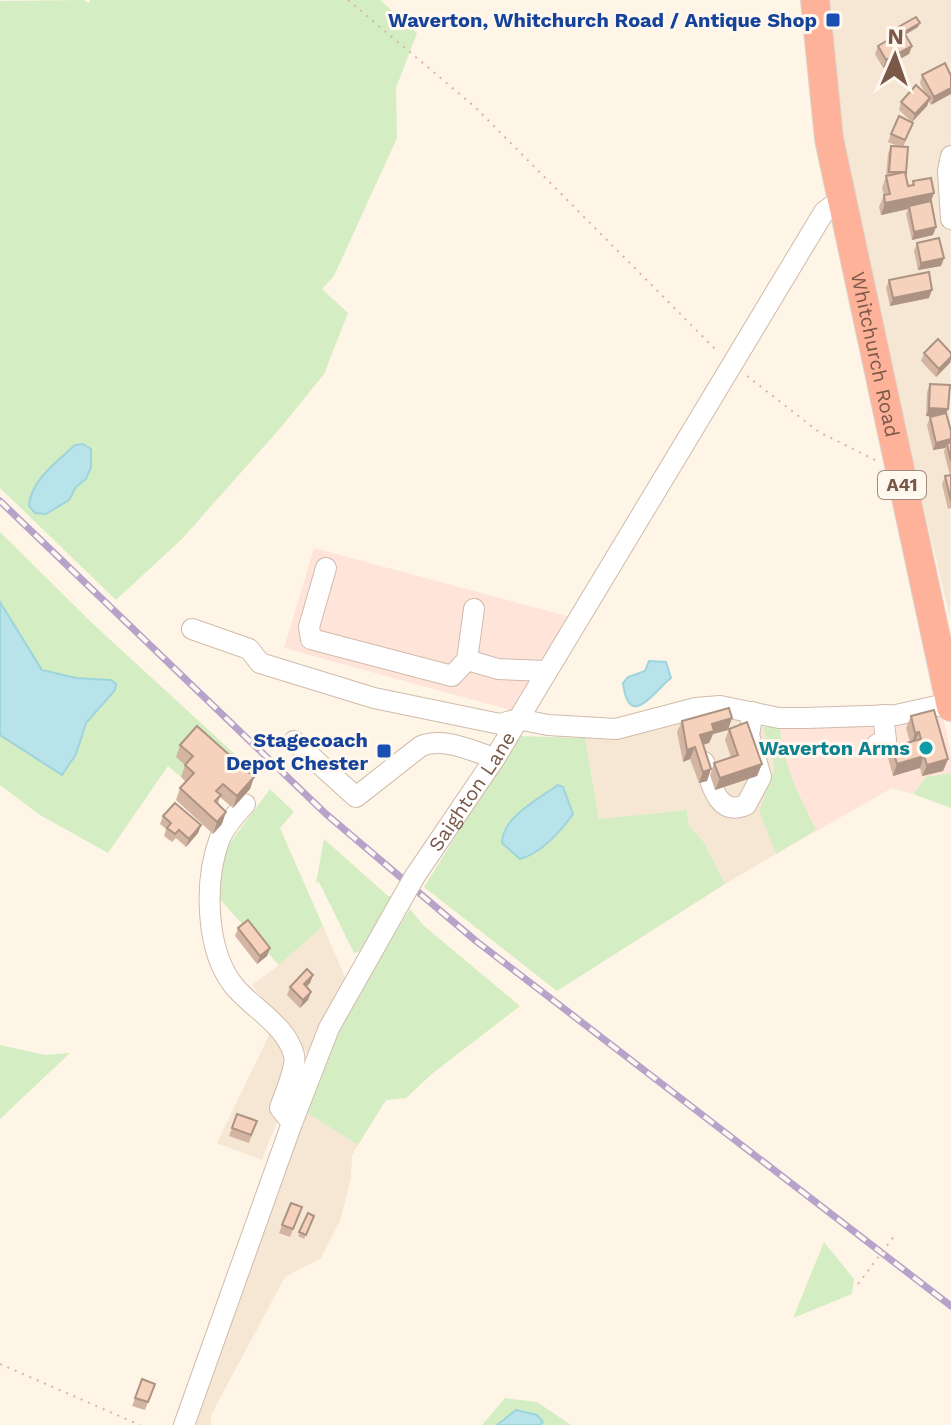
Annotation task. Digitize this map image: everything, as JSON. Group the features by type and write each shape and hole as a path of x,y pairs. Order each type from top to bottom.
{"highway":[{"name":"Whitchurch Road","path":"815,0 829,139 950,705"}],"street":[{"path":"951,156 948,171 951,219"},
{"name":"Saighton Lane","path":"184,1425 329,1028 415,876 495,758 824,212 841,199"},
{"path":"326,568 309,627 311,639 452,676 467,660 474,609"},
{"path":"192,629 249,649 260,663 374,698 500,724 518,719 548,725 616,729 696,708 720,706 779,718 883,715 950,705"},
{"path":"467,660 498,669 547,671"},
{"path":"704,762 713,790 721,803 734,808 746,805 761,777 749,735 753,712"},
{"path":"876,745 886,740 883,715"},
{"path":"294,741 356,797 421,746 431,742 495,758"},
{"path":"245,804 221,837 214,861 211,933 217,957 234,985 287,1038 295,1059 280,1108 292,1123"}],"path":[{"path":"348,0 475,107 732,365 819,432 885,466 898,465"},
{"path":"858,1284 895,1235"},
{"path":"0,1364 140,1425"}],"shaded area":[{"path":"830,0 951,0 950,618 842,162"},
{"path":"314,548 578,619 521,713 284,648"},
{"path":"942,713 951,753 951,773 926,777 913,794 892,788 776,854 759,811 775,768 763,727"},
{"path":"730,716 763,727 775,768 759,811 776,854 725,884 703,841 689,826 687,810 599,819 585,738 615,740 681,720"},
{"path":"323,926 347,982 309,1055 252,985"},
{"path":"275,1033 296,1073 262,1160 217,1143 269,1035"},
{"path":"304,1111 358,1145 352,1155 351,1178 340,1221 321,1258 285,1277 211,1415 211,1425 193,1425"}],"green space":[{"path":"380,0 417,33 396,88 397,138 334,276 322,289 348,313 324,374 182,539 116,600 0,488 0,1","holes":["75,445 91,449 91,468 86,479 76,487 69,500 46,514 37,484"]},
{"path":"0,532 92,623 251,769 253,776 245,785 189,768 181,777 168,766 108,853 40,815 0,785 0,735 62,775 76,754 86,724 111,680 61,676 36,663 0,602"},
{"path":"780,726 788,767 816,830 776,854 759,811 775,768 763,727"},
{"path":"518,736 585,738 599,819 687,810 689,826 703,841 725,884 557,991 424,887"},
{"path":"951,773 951,808 913,794 926,777"},
{"path":"270,789 294,812 280,828 323,926 279,965 216,895 224,851"},
{"path":"324,839 388,896 392,896 359,952 354,953 319,882 316,883"},
{"path":"410,909 423,925 520,1006 433,1073 406,1098 386,1100 358,1145 304,1111 332,1040 353,999"},
{"path":"0,1045 45,1055 70,1053 0,1119"},
{"path":"824,1242 854,1279 852,1294 793,1318"},
{"path":"505,1398 537,1402 571,1425 540,1425 542,1422 503,1418 497,1425 482,1425"}],"water":[{"path":"83,444 91,449 91,467 86,479 76,487 69,500 46,514 35,513 29,506 34,488 75,445"},
{"path":"0,602 42,670 76,678 111,680 116,684 115,690 86,723 76,754 62,775 0,735"},
{"path":"649,661 666,662 671,678 643,703 631,705 623,683 628,677 645,671"},
{"path":"558,785 563,787 573,814 550,841 520,859 502,843 508,825"},
{"path":"516,1410 537,1415 543,1422 540,1425 497,1425"}],"building":[{"path":"916,17 920,23 896,35 893,30"},
{"path":"903,31 912,46 886,60 878,46"},
{"path":"945,63 951,76 951,88 934,97 922,75"},
{"path":"916,85 930,98 915,114 901,102"},
{"path":"899,116 913,123 905,140 891,134"},
{"path":"891,146 908,147 906,173 889,172"},
{"path":"905,172 908,186 914,185 913,181 931,178 934,193 885,203 884,195 890,194 886,176"},
{"path":"931,201 936,227 914,232 909,206"},
{"path":"939,238 944,258 921,263 917,243"},
{"path":"929,272 932,290 893,298 889,280"},
{"path":"938,339 951,353 939,369 924,353"},
{"path":"930,384 950,385 948,409 929,408"},
{"path":"946,413 951,439 936,443 930,417"},
{"path":"951,475 951,501 945,476"},
{"path":"729,708 732,718 712,724 714,731 700,735 711,769 703,772 695,747 687,750 682,721"},
{"path":"934,710 948,759 927,765 924,756 897,764 892,747 921,739 919,732 915,733 911,716"},
{"path":"747,722 762,764 720,778 714,763 738,755 729,729"},
{"path":"197,726 254,777 237,796 223,784 216,791 221,795 215,801 226,812 217,822 180,788 194,773 185,765 193,756 180,745"},
{"path":"175,803 201,825 189,839 179,830 175,834 167,828 171,823 163,816"},
{"path":"248,920 270,948 260,956 238,928"},
{"path":"307,969 313,975 304,984 311,992 303,1000 290,987"},
{"path":"237,1114 257,1121 251,1135 232,1128"},
{"path":"291,1203 302,1207 293,1229 282,1225"},
{"path":"308,1213 314,1216 306,1235 299,1232"},
{"path":"142,1379 155,1384 148,1402 135,1398"}],"railway":[{"path":"0,501 326,814 476,941 951,1306"}],"place":[{"name":"Waverton, Whitchurch Road / Antique Shop","path":"833,20"},
{"name":"Waverton Arms","path":"926,748"},
{"name":"Stagecoach Depot Chester","path":"384,751"}]}
